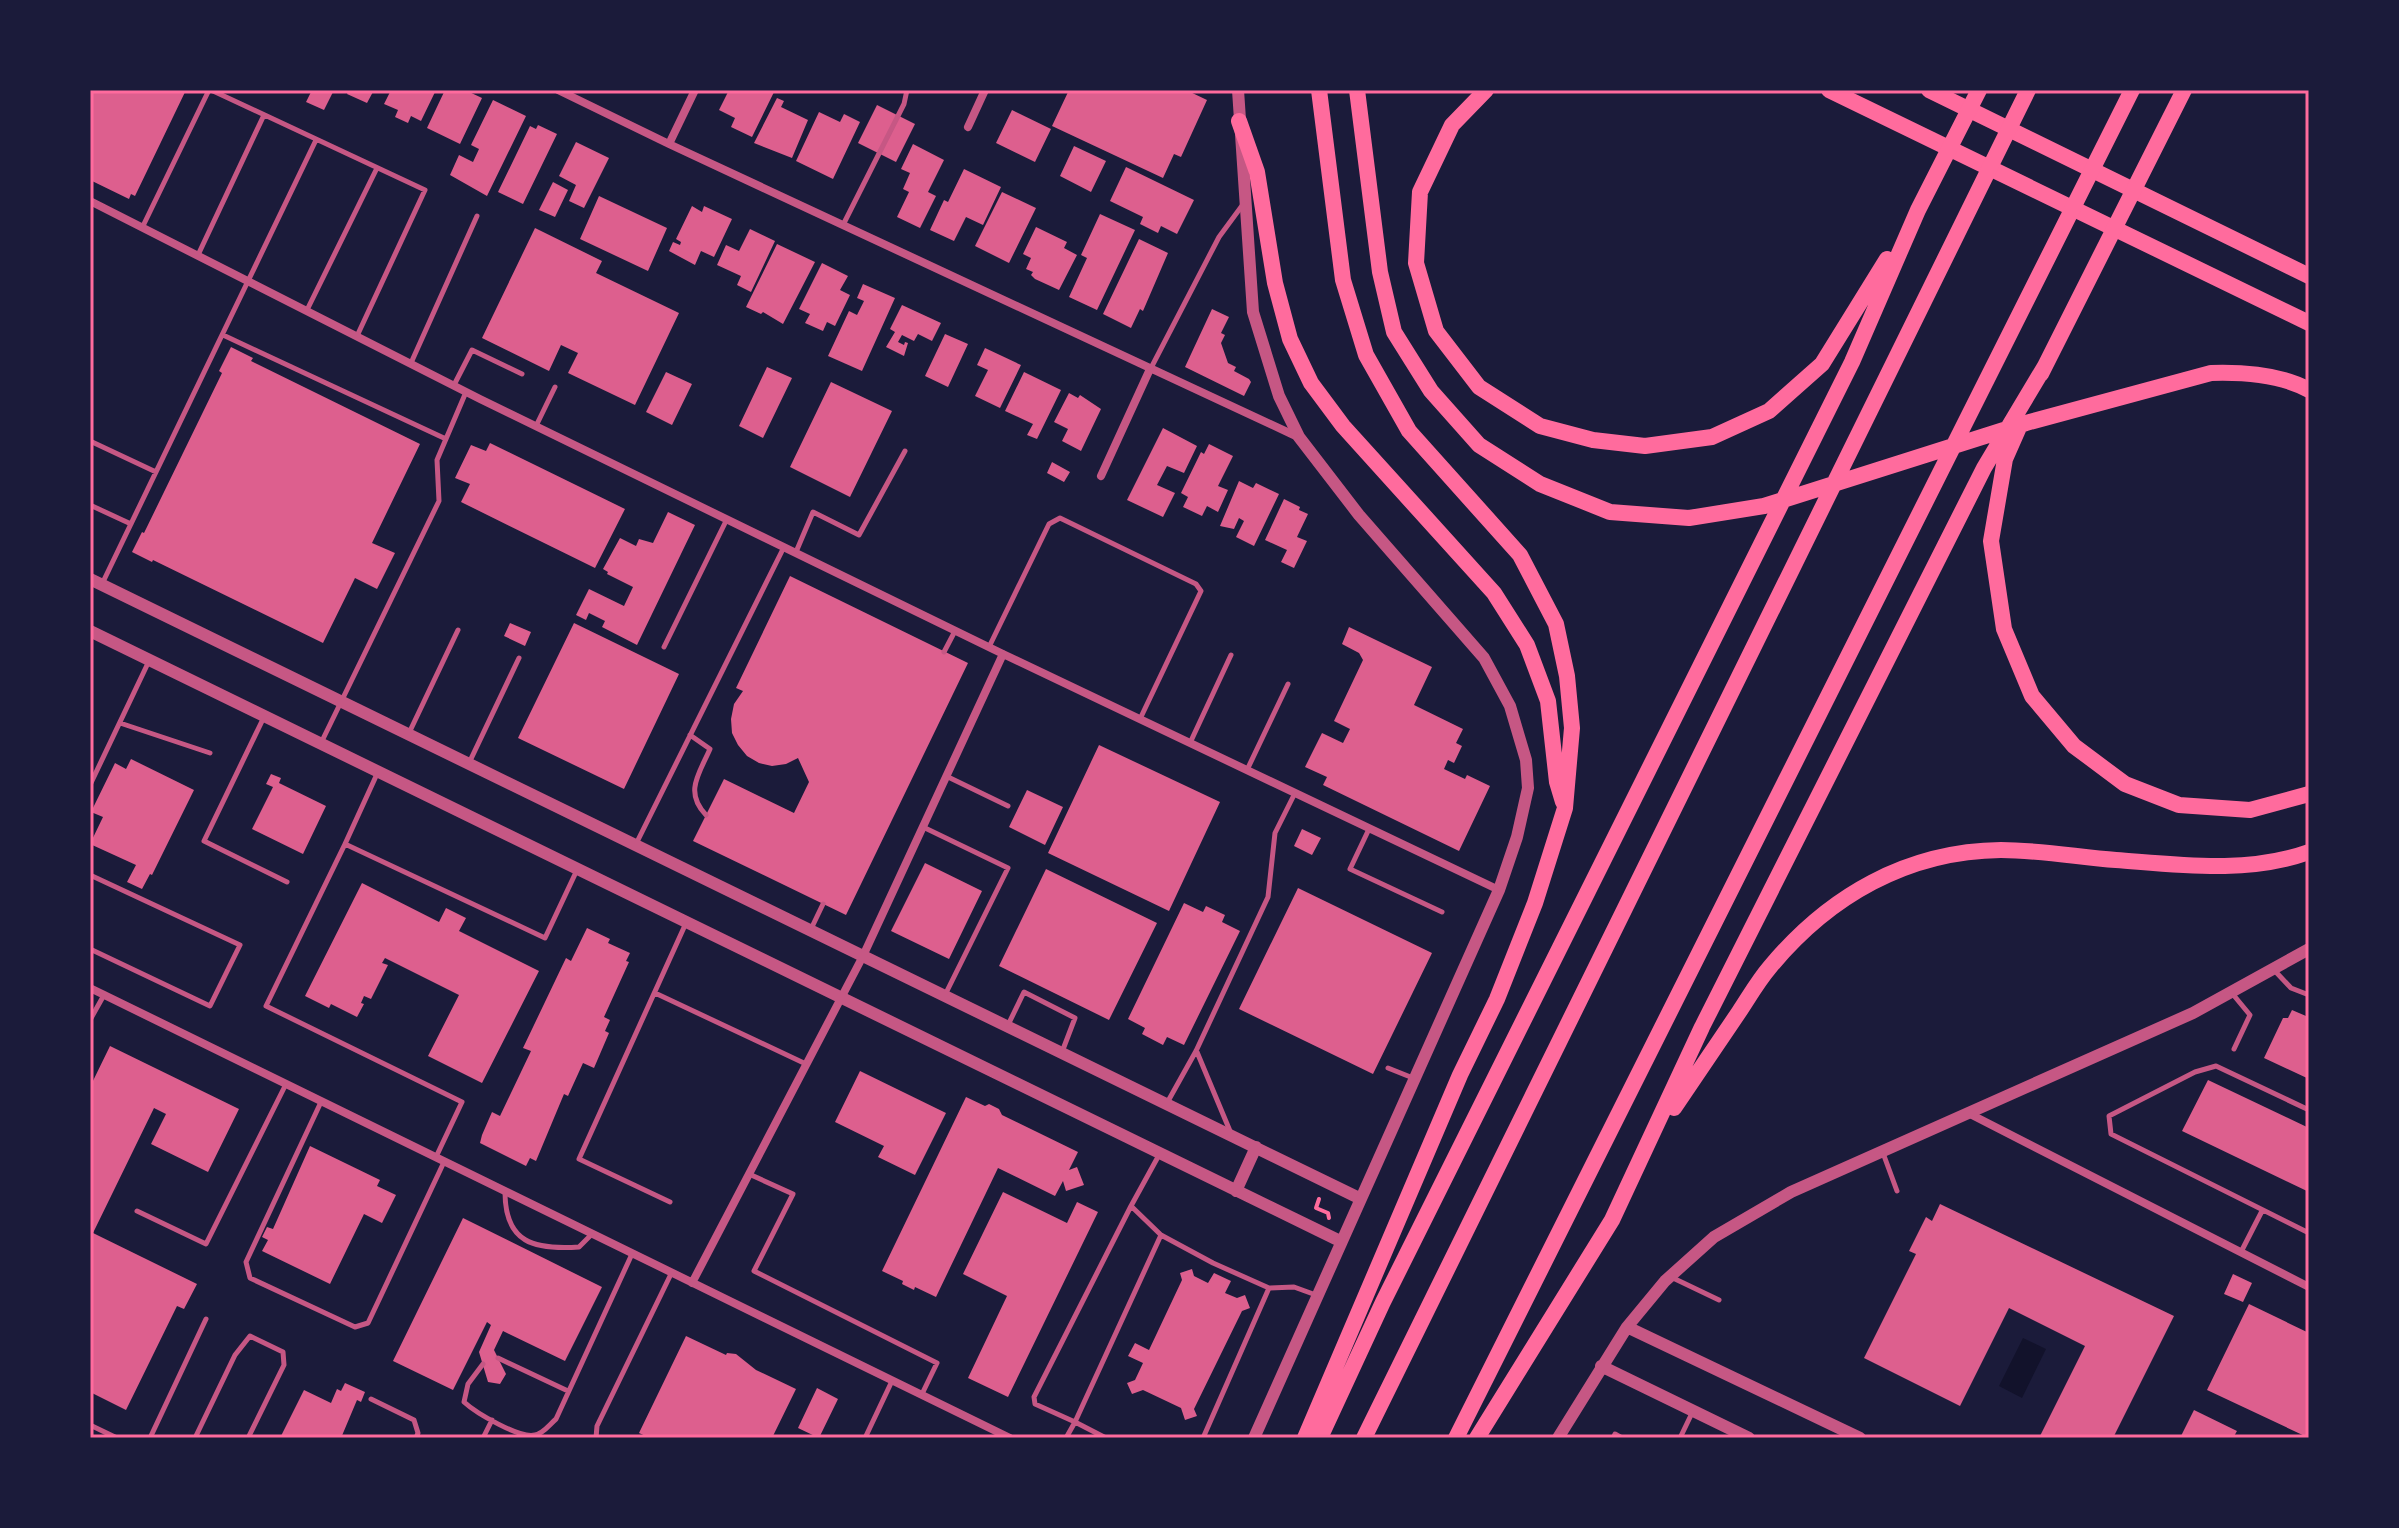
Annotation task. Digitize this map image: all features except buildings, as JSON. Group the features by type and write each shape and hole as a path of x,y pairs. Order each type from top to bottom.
{"highway":[{"path":"1305,1438 1460,1075 1497,999 1535,903 1565,808 1572,728 1567,676 1556,624 1520,555 1409,431 1366,355 1343,280 1319,90"},
{"path":"1357,90 1380,272 1394,332 1431,391 1479,445 1540,484 1610,512 1689,518 1764,506 2026,423 2211,373 2242,372 2309,390"},
{"path":"1486,90 1452,125 1420,192 1416,263 1436,331 1479,387 1540,426 1593,440 1645,446 1712,437 1769,411 1822,364 1918,210"},
{"path":"1829,90 2309,323"},
{"path":"1929,90 2309,276"},
{"path":"1320,1438 1383,1302 1852,362 1918,210 1979,90"},
{"path":"1364,1438 2028,90"},
{"path":"1456,1438 2132,90"},
{"path":"2184,91 2045,366 2005,459 1991,541 2004,629 2032,696 2074,746 2125,784 2179,805 2250,810 2309,794"},
{"path":"1239,121 1257,172 1275,283 1290,339 1311,383 1343,426 1494,593 1527,645 1548,701 1557,782 1565,808"},
{"path":"1477,1438 1612,1220 1702,1027 1977,482 2045,366"},
{"path":"1649,1146 1769,967 1814,921 1875,879 1911,863 2002,850 2197,866 2284,861 2309,852"}],"street":[{"path":"558,90 1299,437"},
{"path":"669,144 695,90"},
{"path":"968,127 985,90"},
{"path":"1238,90 1253,312 1279,396 1299,437 1359,515 1484,658 1510,706 1526,760 1528,788 1517,837 1499,890 1254,1438"},
{"path":"90,201 466,392 955,631 1499,890"},
{"path":"1101,476 1150,369"},
{"path":"96,582 1359,1198"},
{"path":"90,631 1340,1241"},
{"path":"692,1283 863,956 1003,654"},
{"path":"1558,1438 1627,1327 1670,1277 1714,1237 1791,1192 2193,1013 2309,949"},
{"path":"90,988 1010,1438"},
{"path":"1970,1114 2309,1287"},
{"path":"1236,1191 1256,1147"},
{"path":"1627,1327 1860,1438"},
{"path":"1601,1366 1749,1438"}],"lane":[{"path":"142,228 210,90 425,190 357,337"},
{"path":"843,225 904,104 907,90"},
{"path":"197,256 264,115"},
{"path":"96,582 131,524 316,140"},
{"path":"306,311 377,168"},
{"path":"1150,369 1219,237 1247,200"},
{"path":"410,364 477,216"},
{"path":"223,335 446,439"},
{"path":"454,386 472,350 522,374"},
{"path":"536,426 555,387"},
{"path":"321,744 439,501 437,460 466,392"},
{"path":"90,441 156,472"},
{"path":"796,553 813,512 859,535 905,451"},
{"path":"90,505 131,524"},
{"path":"989,647 1049,524 1060,518 1196,584 1201,591 1140,719"},
{"path":"664,647 727,519"},
{"path":"635,845 784,547"},
{"path":"408,734 458,630"},
{"path":"944,652 955,631"},
{"path":"1190,743 1231,655"},
{"path":"469,763 519,658"},
{"path":"90,785 149,660"},
{"path":"1247,770 1288,684"},
{"path":"264,716 204,841 287,882"},
{"path":"120,723 210,753"},
{"path":"690,735 710,749 694,786 696,804 706,815"},
{"path":"321,1102 246,1262 250,1278 355,1327 368,1323 440,1160 462,1102 266,1006 378,772"},
{"path":"946,776 1008,806"},
{"path":"1167,1104 1196,1051 1268,897 1275,833 1295,792"},
{"path":"923,827 1008,868 945,996"},
{"path":"1370,828 1350,869 1442,912"},
{"path":"345,844 545,938 578,869"},
{"path":"90,875 240,945 210,1006 90,949"},
{"path":"811,930 823,904"},
{"path":"670,1202 579,1159 687,922"},
{"path":"2273,969 2291,988 2309,995"},
{"path":"1008,1026 1024,992 1075,1018 1061,1052"},
{"path":"2231,992 2250,1015 2234,1049"},
{"path":"655,993 807,1064"},
{"path":"90,1020 104,995"},
{"path":"1196,1051 1232,1135"},
{"path":"2309,1110 2216,1066 2195,1072 2109,1116 2111,1134 2309,1233"},
{"path":"1388,1068 1414,1078"},
{"path":"137,1211 206,1244 286,1084"},
{"path":"1883,1152 1897,1191"},
{"path":"1106,1438 1035,1404 1034,1397 1161,1153"},
{"path":"749,1174 793,1194 754,1271 937,1363 922,1395"},
{"path":"505,1192 505,1215 518,1234 538,1247 579,1247 592,1234"},
{"path":"1131,1206 1161,1235 1213,1263 1269,1288 1294,1287 1317,1295"},
{"path":"2241,1252 2262,1211"},
{"path":"1066,1438 1161,1235"},
{"path":"483,1364 468,1384 464,1402 526,1437 540,1435 556,1419 632,1254"},
{"path":"596,1438 597,1426 671,1274"},
{"path":"1670,1277 1719,1300"},
{"path":"1203,1438 1269,1288"},
{"path":"150,1438 206,1319"},
{"path":"195,1438 235,1355 250,1336 283,1352 284,1365 248,1438"},
{"path":"498,1358 568,1391"},
{"path":"865,1438 892,1381"},
{"path":"371,1399 414,1420 418,1433 416,1438"},
{"path":"1680,1438 1693,1411"},
{"path":"483,1438 492,1420"},
{"path":"90,1425 117,1438"},
{"path":"1613,1438 1615,1434 1622,1438"}],"path":[{"path":"1319,1199 1316,1208 1331,1216 1329,1220"}],"shaded area":[{"path":"2023,1338 2046,1349 2022,1398 1999,1386"}]}
